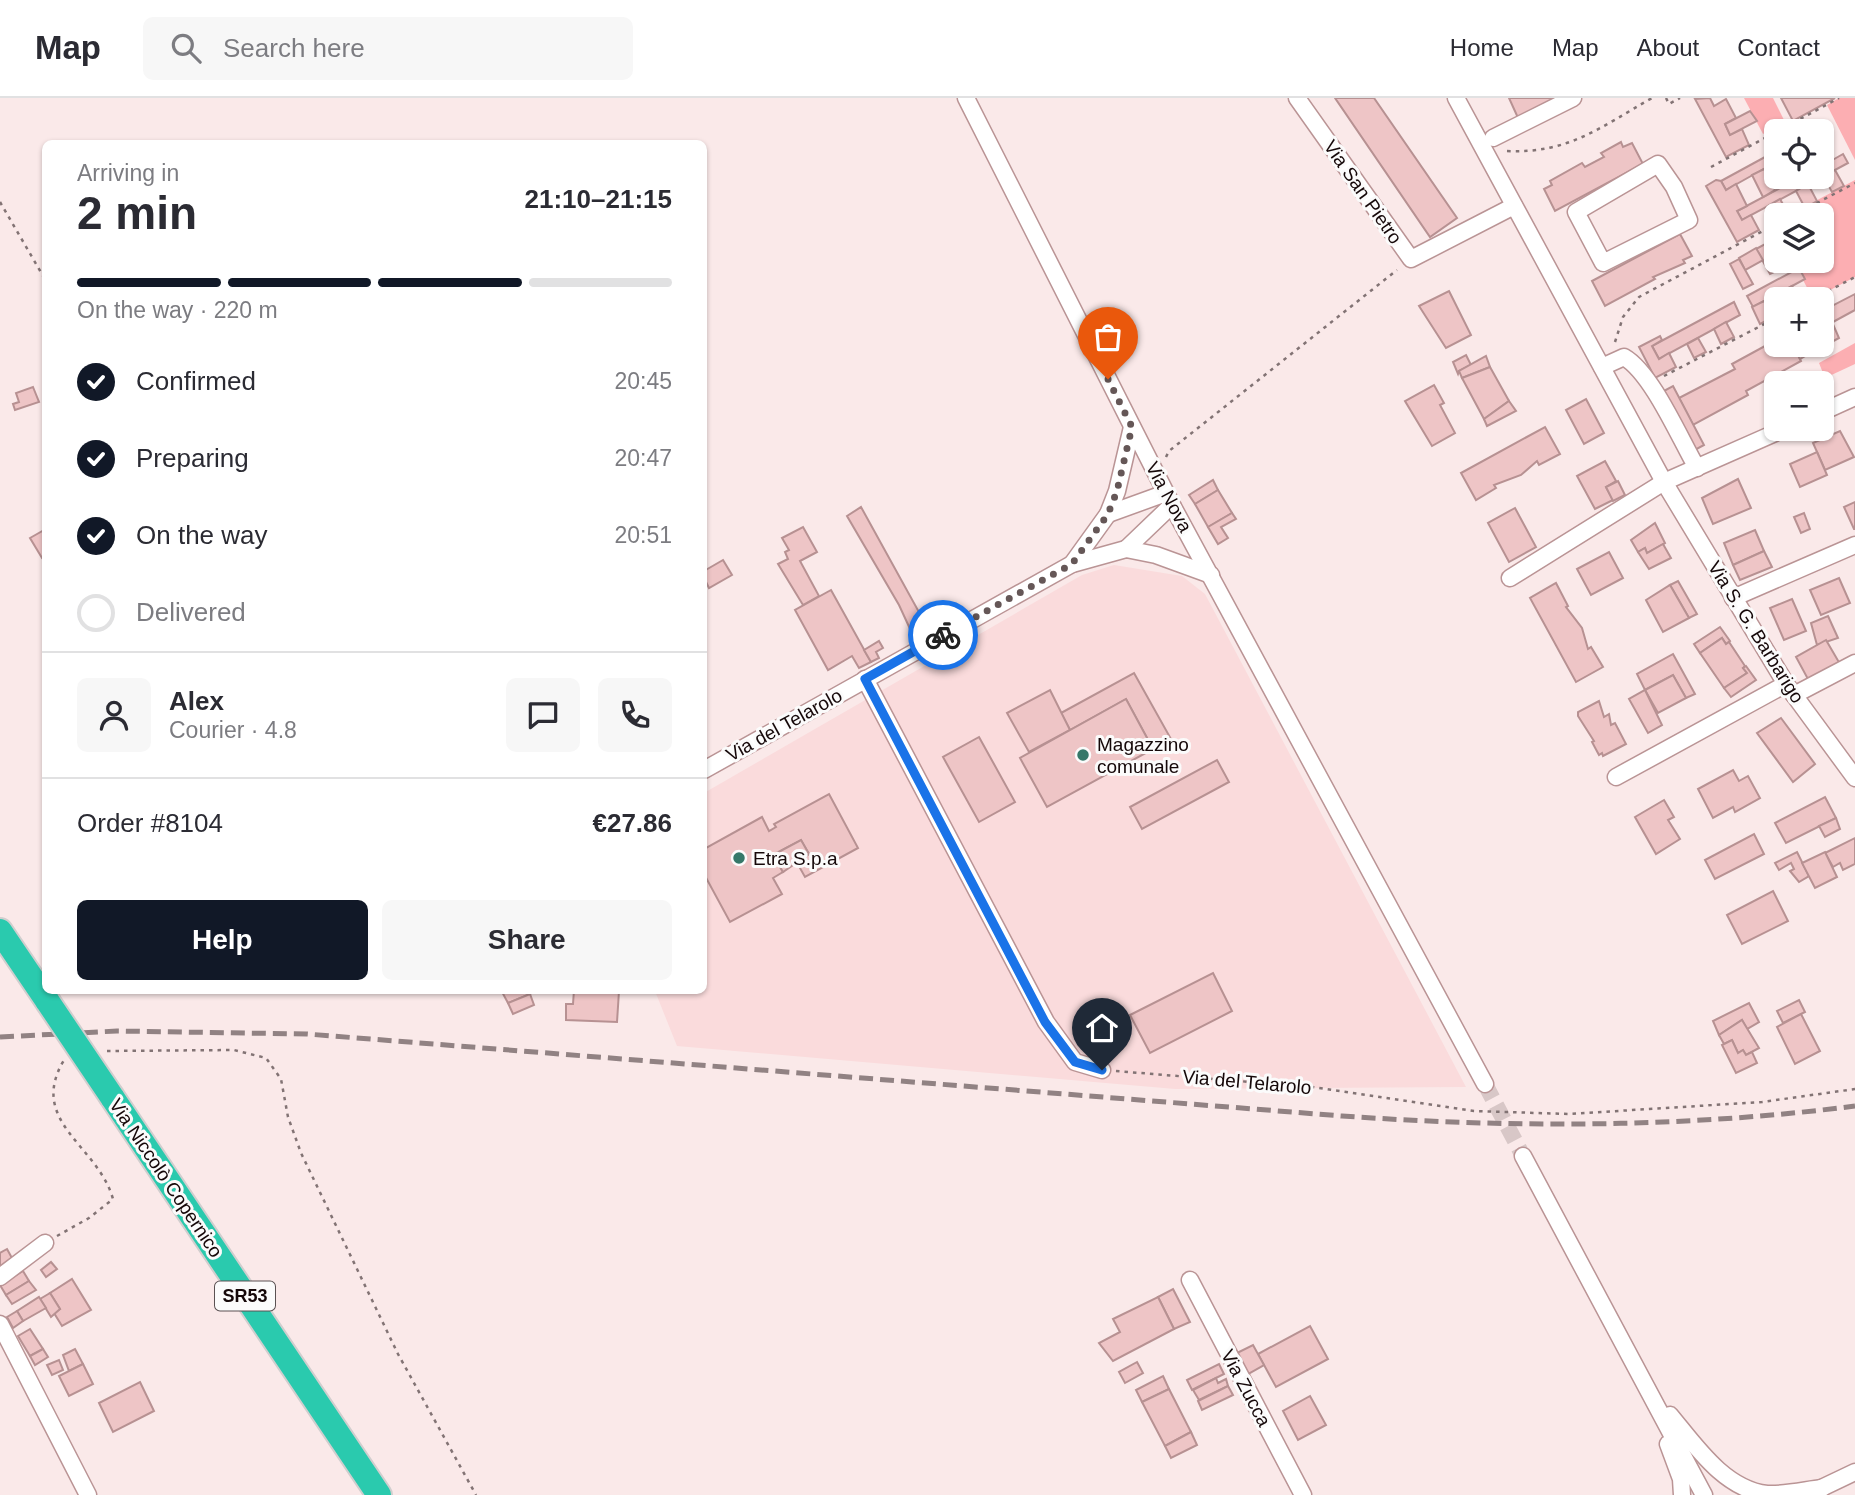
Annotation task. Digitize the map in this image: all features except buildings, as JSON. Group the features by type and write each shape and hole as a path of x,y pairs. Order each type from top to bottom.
{"highway":[{"name":"Via Niccolò Copernico","path":"0,931 42,993"},
{"name":"Via Niccolò Copernico","path":"43,994 379,1495"}],"street":[{"name":"Via Nova","path":"966,98 1169,499 1485,1084"},
{"name":"Via San Pietro","path":"1297,98 1411,259 1514,206"},
{"path":"1455,98 1664,482"},
{"path":"1493,138 1573,98"},
{"path":"1658,164 1674,187 1689,220 1603,263 1576,212 1658,164"},
{"path":"1599,361 1624,357 1635,363 1650,384 1697,468"},
{"path":"1834,407 1855,397"},
{"path":"1072,564 1108,514 1117,491 1132,427"},
{"path":"1510,578 1664,482 1764,438"},
{"name":"Via S. G. Barbarigo","path":"1664,482 1790,690 1855,778"},
{"path":"1108,514 1169,499"},
{"path":"1126,549 1169,499"},
{"path":"1733,598 1855,545"},
{"path":"1072,564 1126,549 1156,555 1211,575"},
{"name":"Via del Telarolo","path":"707,768 1072,564"},
{"path":"1616,777 1790,690 1855,663"},
{"name":"Via del Telarolo","path":"865,679 1045,1022 1075,1062 1102,1070"},
{"path":"1523,1156 1704,1495"},
{"path":"0,1277 45,1242"},
{"name":"Via Zucca","path":"1190,1280 1303,1495"},
{"path":"0,1324 88,1495"},
{"path":"1647,1386 1710,1463 1744,1486 1767,1494 1814,1493 1855,1472"},
{"path":"1647,1386 1681,1479 1682,1495"}],"path":[{"path":"1493,138 1506,151 1535,152 1575,141 1652,98"},
{"path":"1666,98 1669,104 1680,98"},
{"path":"1801,119 1839,98"},
{"path":"1711,167 1764,139"},
{"path":"1817,203 1855,183"},
{"path":"0,202 42,274"},
{"path":"1599,361 1615,342 1623,317 1639,297 1764,230"},
{"path":"1157,475 1169,451 1411,259"},
{"path":"1834,288 1855,277"},
{"path":"1650,384 1764,324"},
{"path":"105,1051 234,1050 267,1058 281,1079 288,1117 301,1153 398,1354 476,1495"},
{"path":"45,1242 89,1218 113,1199 95,1163 59,1118 52,1093 54,1078 64,1060 72,1056"},
{"name":"Via del Telarolo","path":"1102,1070 1312,1087 1474,1111 1569,1114 1762,1102 1855,1089"}],"shaded area":[{"path":"1744,98 1773,98 1784,119 1764,119 1763,134"},
{"path":"1839,98 1855,98 1855,160 1827,105"},
{"path":"1855,180 1855,277 1834,288 1807,287 1799,273 1834,273 1834,203 1812,203"},
{"path":"1855,343 1855,364 1834,374 1834,371 1822,371 1819,363"},
{"path":"1114,565 1182,576 1205,594 1466,1087 1175,1089 677,1046 656,994 707,994 707,791 1082,575"}],"tunnel":[{"path":"1485,1084 1523,1156"}],"railway":[{"path":"0,1037 117,1031 307,1034 1342,1116 1471,1123 1663,1122 1727,1119 1855,1106"}],"way so far":[{"path":"943,635 1072,564 1108,514 1117,491 1132,427 1108,379"}],"place":[{"name":"Magazzino comunale","path":"1083,755"},
{"name":"Etra S.p.a","path":"739,858"}],"route":[{"path":"943,635 865,679 1045,1022 1075,1062 1102,1070"}]}
